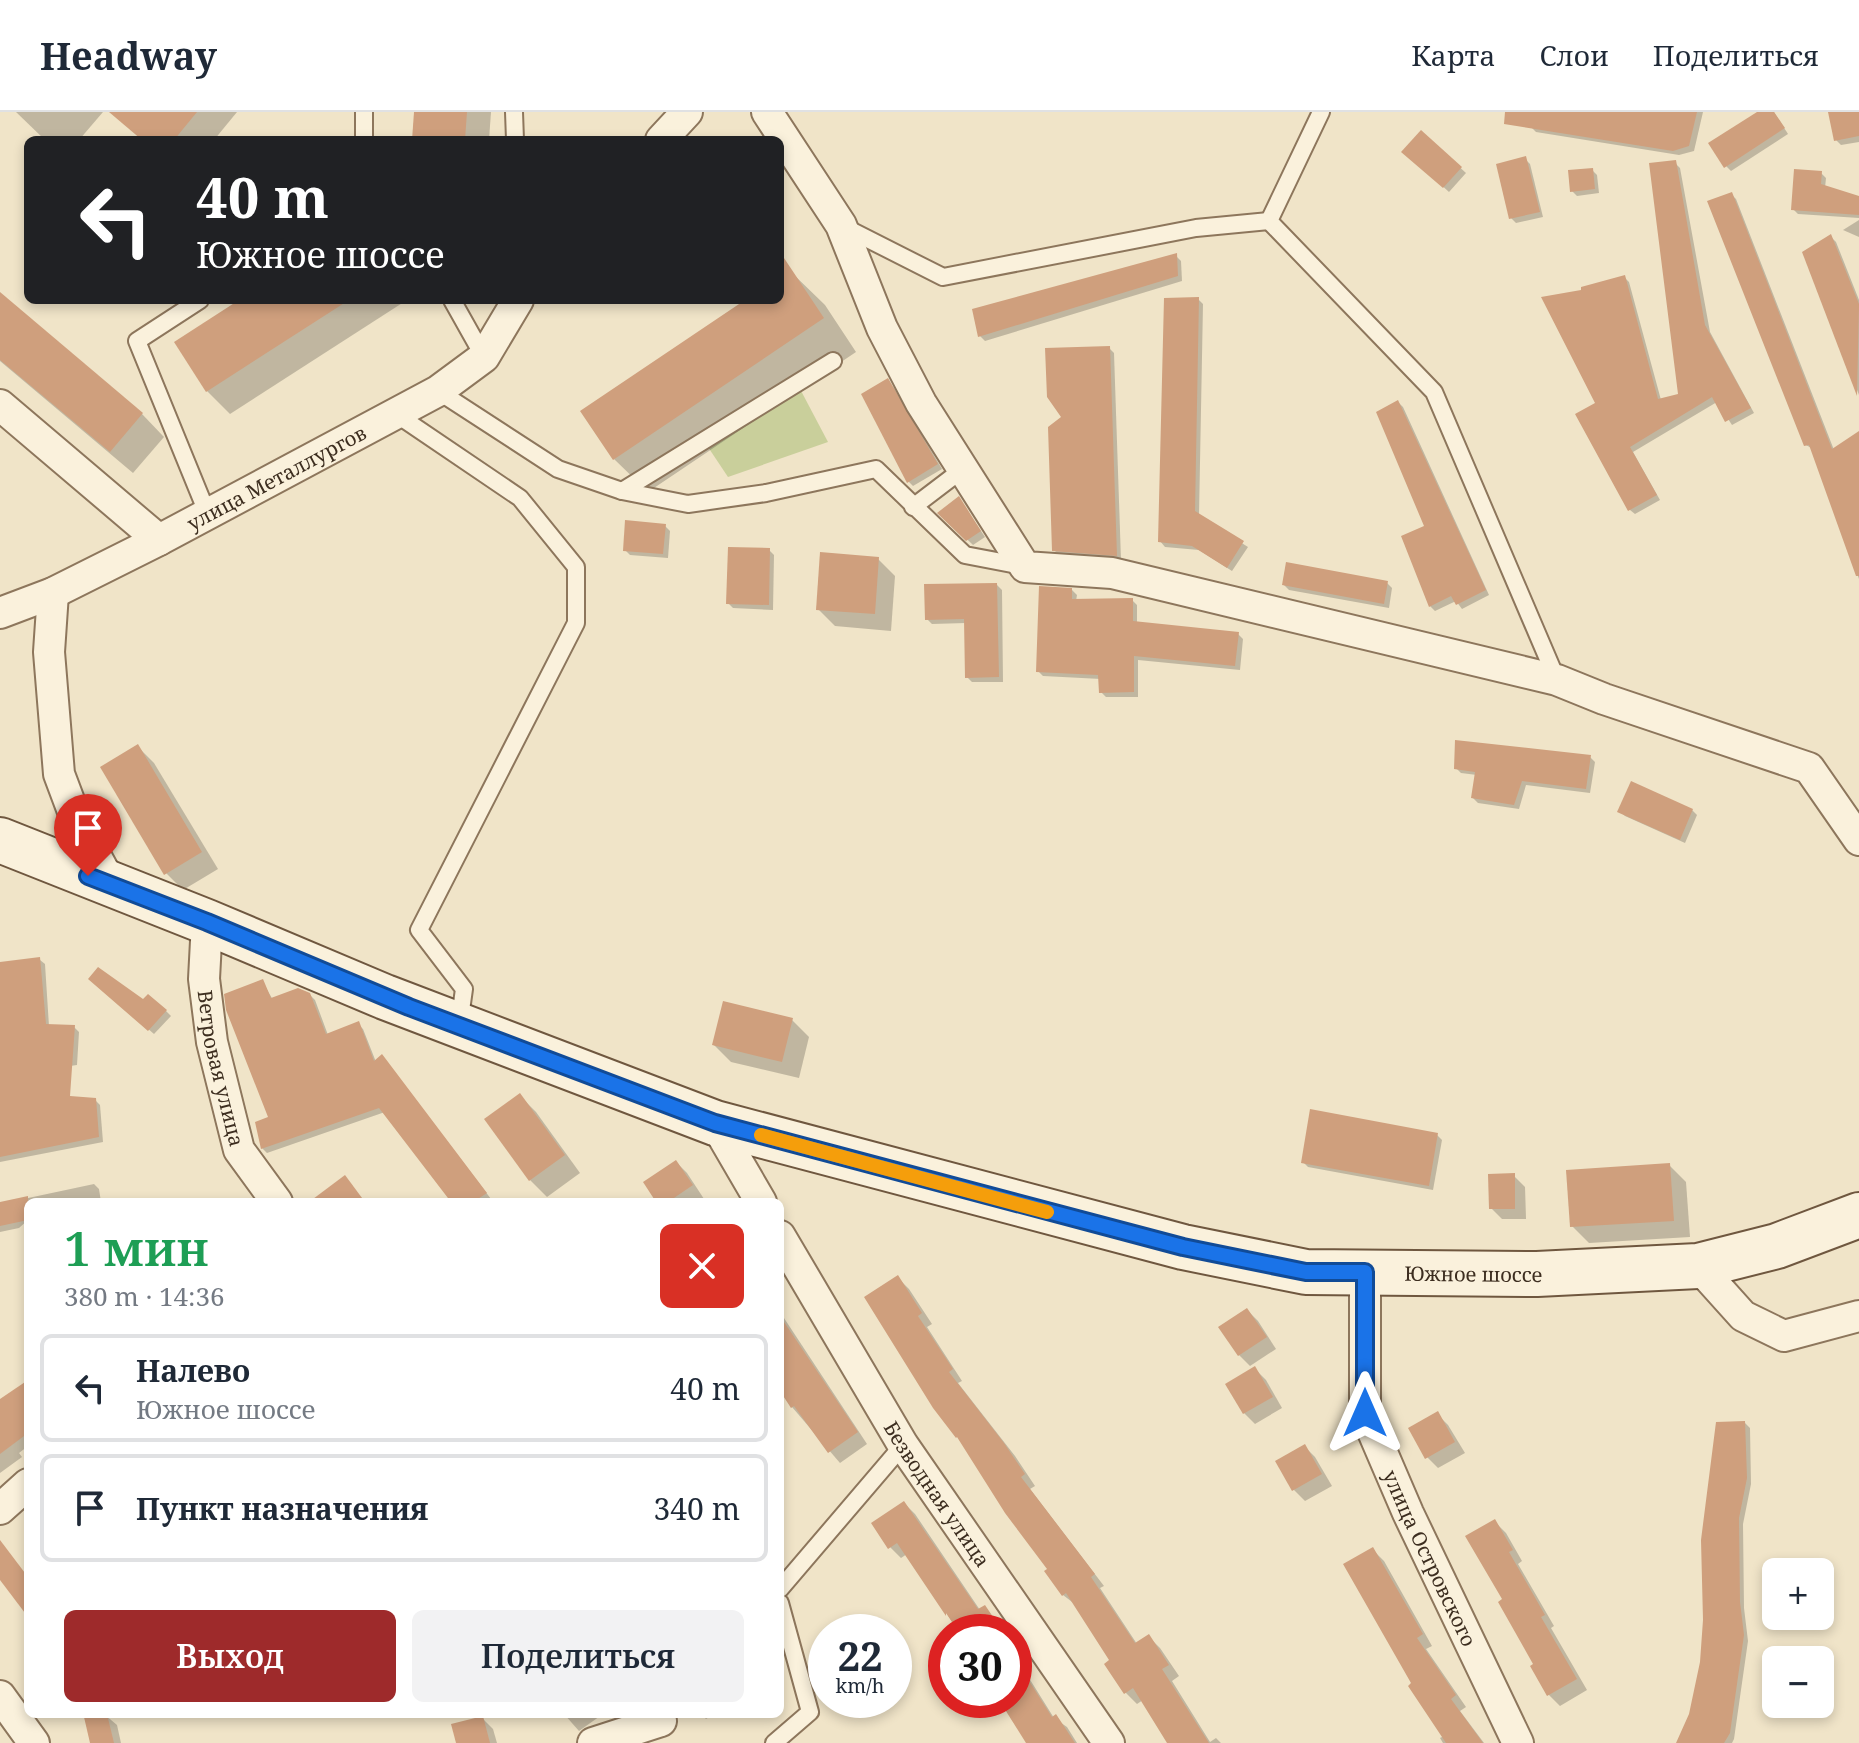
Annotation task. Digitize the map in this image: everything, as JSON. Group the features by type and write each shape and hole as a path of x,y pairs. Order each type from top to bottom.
{"street":[{"path":"665,136 687,112"},
{"path":"767,112 783,136"},
{"path":"784,138 841,225 882,328 921,403 1025,567 1112,573 1557,680 1604,699 1809,768 1859,840"},
{"name":"улица Металлургов","path":"0,613 53,593 159,540 438,391 484,357 516,304"},
{"path":"0,405 159,540"},
{"path":"53,593 49,652 59,774 77,822 112,886"},
{"name":"Южное шоссе","path":"0,840 459,1026 715,1123 1183,1247 1306,1272 1537,1274 1698,1266 1777,1246 1859,1215"},
{"name":"Ветровая улица","path":"207,922 204,979 216,1057 239,1150 274,1198"},
{"path":"715,1123 759,1198"},
{"name":"Безводная улица","path":"784,1243 903,1445 1109,1743"},
{"path":"1698,1266 1743,1316 1784,1336 1859,1316"},
{"name":"улица Островского","path":"1365,1272 1365,1413 1408,1513 1518,1743"},
{"path":"0,1509 24,1488"},
{"path":"0,1696 34,1743"},
{"path":"593,1743 665,1726"}],"lane":[{"path":"364,112 364,136"},
{"path":"514,112 515,136"},
{"path":"1269,221 1321,112"},
{"path":"841,225 943,277 1196,228 1269,221"},
{"path":"1269,221 1434,392 1557,680"},
{"path":"194,304 137,341 208,515"},
{"path":"454,304 484,357"},
{"path":"622,491 833,361"},
{"path":"438,391 558,469 622,491 688,504 766,493 876,469 965,555 1025,567"},
{"path":"396,414 520,498 576,567 576,623 419,930 464,989 459,1026"},
{"path":"913,507 963,469"},
{"path":"784,1584 903,1445"},
{"path":"774,1743 810,1712 784,1618"}],"green space":[{"path":"799,387 828,442 728,477 706,444"}],"building":[{"path":"109,112 197,112 177,136 137,136"},
{"path":"414,112 467,112 465,136 412,136"},
{"path":"1505,112 1697,112 1689,146 1673,151 1504,124"},
{"path":"1757,112 1774,112 1785,128 1724,168 1708,143"},
{"path":"1828,112 1859,112 1859,136 1834,141"},
{"path":"1421,130 1462,167 1443,188 1401,152"},
{"path":"1526,156 1540,212 1509,219 1496,164"},
{"path":"1676,160 1705,325 1751,408 1725,422 1712,397 1630,447 1657,495 1628,511 1575,414 1595,403 1541,297 1581,290 1581,287 1625,275 1658,399 1678,394 1649,163"},
{"path":"1593,168 1595,189 1570,192 1568,170"},
{"path":"1794,169 1822,171 1821,184 1859,196 1859,215 1791,210"},
{"path":"1732,192 1832,449 1859,431 1859,576 1856,576 1809,445 1804,446 1707,201"},
{"path":"1831,234 1859,304 1857,396 1802,252"},
{"path":"1177,253 1178,276 978,337 972,309"},
{"path":"784,258 824,318 613,460 580,411 739,304 784,304"},
{"path":"0,292 143,413 110,452 0,360"},
{"path":"1199,297 1195,511 1244,541 1227,568 1192,546 1158,542 1164,298"},
{"path":"233,304 343,304 206,392 174,342"},
{"path":"1110,346 1117,556 1052,551 1048,427 1061,417 1047,397 1045,348"},
{"path":"888,378 938,464 907,483 861,394"},
{"path":"1398,400 1486,590 1456,605 1451,596 1429,607 1401,536 1424,526 1376,412"},
{"path":"959,496 981,531 966,541 937,513"},
{"path":"625,520 666,524 663,554 623,551"},
{"path":"728,547 770,548 769,605 726,604"},
{"path":"820,552 879,557 875,614 816,610"},
{"path":"1286,562 1388,581 1384,604 1282,585"},
{"path":"997,583 999,677 965,678 964,619 925,620 924,584"},
{"path":"1039,586 1072,588 1072,599 1133,598 1133,621 1239,632 1235,666 1134,656 1134,692 1099,693 1098,675 1036,672"},
{"path":"1455,740 1591,755 1586,789 1522,781 1514,805 1471,798 1475,772 1454,769"},
{"path":"138,744 202,852 164,875 100,767"},
{"path":"1631,781 1693,809 1680,840 1617,812"},
{"path":"40,957 46,1024 75,1025 70,1096 96,1098 99,1137 0,1157 0,962"},
{"path":"98,967 143,999 148,994 167,1010 148,1031 88,979"},
{"path":"263,979 271,998 298,988 310,993 326,1034 359,1021 374,1061 382,1054 487,1193 479,1198 448,1198 379,1108 261,1149 255,1122 268,1117 226,1010 224,994"},
{"path":"723,1001 793,1018 782,1062 712,1045"},
{"path":"520,1093 565,1155 529,1181 484,1119"},
{"path":"1310,1109 1438,1133 1429,1186 1301,1163"},
{"path":"676,1160 693,1185 674,1198 653,1198 643,1182"},
{"path":"1670,1163 1674,1221 1570,1227 1566,1170"},
{"path":"1515,1173 1515,1209 1489,1209 1488,1174"},
{"path":"345,1175 362,1198 314,1198"},
{"path":"28,1196 24,1198 24,1221 0,1226 0,1202"},
{"path":"898,1275 922,1313 918,1316 953,1369 949,1372 1004,1443 1025,1474 1021,1477 1095,1574 1091,1577 1135,1643 1149,1634 1169,1665 1162,1669 1209,1743 1167,1743 1133,1688 1124,1694 1104,1664 1109,1660 1066,1593 1062,1596 1044,1571 1047,1569 1005,1513 957,1437 933,1408 864,1297"},
{"path":"1247,1308 1267,1337 1238,1356 1218,1327"},
{"path":"784,1322 858,1432 828,1453 794,1406 791,1408 784,1397"},
{"path":"1255,1366 1273,1397 1243,1414 1225,1384"},
{"path":"24,1383 24,1436 0,1454 0,1399"},
{"path":"1438,1411 1455,1442 1425,1459 1408,1428"},
{"path":"1745,1421 1747,1478 1739,1518 1740,1602 1744,1635 1730,1733 1724,1743 1676,1743 1689,1714 1700,1662 1703,1620 1701,1540 1716,1422"},
{"path":"1305,1444 1322,1474 1292,1491 1275,1461"},
{"path":"904,1501 978,1609 985,1605 991,1614 945,1614 897,1543 888,1549 871,1523"},
{"path":"1495,1519 1513,1550 1509,1552 1545,1615 1541,1617 1577,1679 1547,1696 1498,1602 1502,1599 1465,1536"},
{"path":"0,1540 24,1572 24,1612 0,1580"},
{"path":"1373,1547 1423,1634 1417,1638 1456,1695 1451,1699 1483,1743 1446,1743 1408,1686 1411,1683 1343,1564"},
{"path":"1032,1685 1052,1717 1056,1714 1075,1743 1026,1743 1010,1718 1032,1718"},
{"path":"84,1718 108,1718 114,1743 90,1743"},
{"path":"484,1718 490,1743 456,1743 451,1724"}],"slow traffic":[{"path":"761,1135 1047,1212"}],"route":[{"path":"88,876 409,1007 715,1123 1183,1247 1306,1272 1365,1272 1365,1413"}]}
